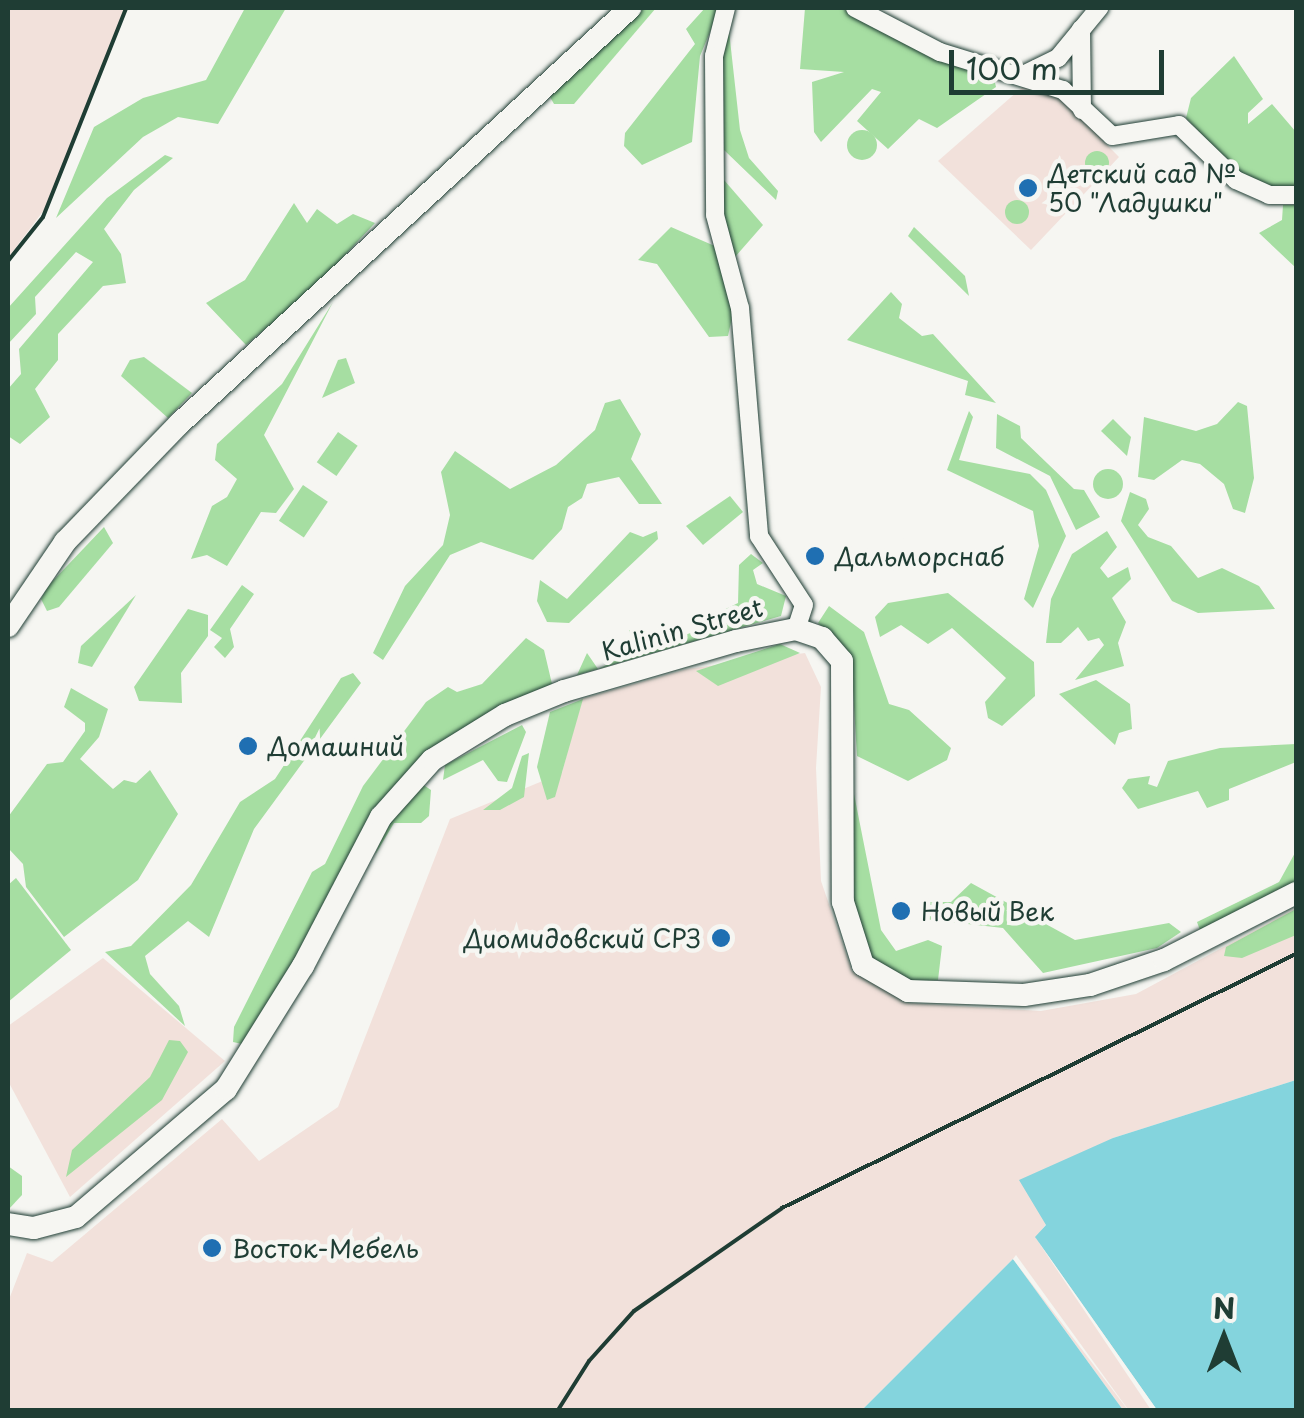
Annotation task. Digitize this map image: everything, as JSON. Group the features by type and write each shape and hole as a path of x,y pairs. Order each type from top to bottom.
{"main road":[{"path":"8,626 90,513 402,216 630,8"},
{"name":"Kalinin Street","path":"8,1224 34,1228 76,1217 226,1089 303,966 381,817 432,760 504,715 564,691 796,629 831,645 846,674 841,880 850,936 863,965 908,991 1024,995 1119,977 1200,943 1296,893"}],"street":[{"path":"726,8 714,56 716,214 742,319 759,536 804,605 796,629"},
{"path":"855,8 940,52 1025,74 1063,90 1117,138 1179,125 1236,180 1269,195 1296,194"},
{"path":"1025,74 1046,68 1099,8"},
{"path":"1081,29 1082,110"}],"shaded area":[{"path":"8,8 125,8 50,202 8,258"},
{"name":"Детский сад № 50 \"Ладушки\"","path":"1026,84 1061,98 1119,157 1031,250 938,161"},
{"path":"805,653 821,687 816,768 821,881 852,971 907,1003 1041,1011 1136,994 1296,908 1296,1080 1113,1138 1036,1237 1157,1410 1123,1410 1013,1259 862,1410 8,1410 8,1302 27,1253 52,1262 222,1119 259,1161 338,1107 450,819 562,773 581,699 687,669"},
{"path":"103,958 225,1061 70,1197 8,1081 8,1026"}],"green space":[{"path":"245,8 286,8 218,124 178,117 143,137 56,218 94,127 143,98 206,80"},
{"path":"637,8 656,8 574,104 554,104 550,97"},
{"path":"705,8 720,8 700,56 692,142 642,165 624,146 625,133 695,44 686,29"},
{"path":"805,8 843,8 936,59 994,78 996,87 937,128 919,119 888,149 857,121 881,92 872,89 821,142 814,132 812,82 844,72 800,69"},
{"path":"729,31 740,130 749,158 778,191 776,200 724,150 723,44"},
{"path":"1234,56 1263,99 1248,113 1248,124 1272,104 1296,132 1296,187 1271,188 1238,173 1186,118 1191,98"},
{"path":"862,130 872,135 877,145 872,155 862,160 852,155 847,145 852,135"},
{"path":"1097,151 1109,163 1097,175 1085,163"},
{"path":"165,155 173,158 134,190 104,229 121,254 126,283 103,286 58,334 58,360 35,389 50,417 20,444 8,436 8,389 21,374 19,349 93,262 76,252 35,297 36,314 8,344 8,308 107,198"},
{"path":"724,180 763,225 735,257 721,213"},
{"path":"1017,200 1029,212 1017,224 1005,212"},
{"path":"294,203 307,223 317,209 337,224 353,214 375,223 313,289 246,345 206,303 245,280"},
{"path":"1283,205 1296,205 1296,268 1259,233 1282,220"},
{"path":"671,227 717,247 733,313 728,336 709,337 657,264 638,260"},
{"path":"914,227 965,276 969,296 908,236"},
{"path":"891,292 902,304 899,318 922,336 933,334 996,403 965,395 968,381 847,340"},
{"path":"333,302 264,435 294,489 276,513 261,512 227,566 207,555 191,559 212,506 227,497 237,479 215,460 217,444 282,384"},
{"path":"144,357 192,393 168,418 121,376 130,360"},
{"path":"346,358 355,383 322,398 338,360"},
{"path":"620,399 641,434 631,459 662,504 639,504 619,477 587,484 582,498 568,507 562,529 533,560 481,542 450,555 383,660 373,653 405,586 443,545 450,515 441,472 455,451 510,489 556,465 595,430 605,403"},
{"path":"1238,402 1247,406 1254,478 1245,513 1233,509 1224,484 1200,464 1182,460 1154,480 1138,477 1144,417 1196,431 1217,424"},
{"path":"969,411 973,417 959,460 1030,474 1046,490 1066,536 1033,608 1024,599 1039,546 1033,511 947,470"},
{"path":"997,414 1020,426 1021,438 1074,489 1084,490 1100,517 1076,530 1050,476 996,448"},
{"path":"1113,419 1131,437 1127,456 1101,431"},
{"path":"338,432 358,446 336,476 317,462"},
{"path":"1108,469 1122,478 1123,484 1114,498 1108,499 1094,490 1093,484 1102,470"},
{"path":"303,485 328,502 304,537 279,521"},
{"path":"1130,492 1146,499 1149,509 1138,525 1148,537 1171,546 1198,578 1222,568 1259,586 1275,609 1198,613 1172,601 1121,521"},
{"path":"730,496 743,512 703,545 686,526"},
{"path":"104,527 113,543 59,607 47,611 41,599 47,587"},
{"path":"657,531 658,539 569,623 547,622 537,601 540,580 567,599 630,532 643,537"},
{"path":"1107,531 1117,547 1100,568 1108,578 1128,567 1131,579 1112,598 1126,622 1118,643 1124,666 1075,680 1104,645 1099,638 1088,641 1078,627 1061,643 1046,643 1051,599 1072,554"},
{"path":"751,554 763,563 753,570 757,584 786,596 781,616 598,669 635,651 629,630 655,633 660,643 712,626 711,616 738,603 739,565"},
{"path":"242,585 254,594 230,629 234,647 225,658 214,647 222,638 210,630"},
{"path":"948,593 1034,662 1035,696 1002,726 988,718 985,702 1006,678 952,628 928,644 901,625 880,637 875,617 888,603"},
{"path":"136,595 92,667 78,663 81,646"},
{"path":"829,606 864,632 889,704 909,710 951,748 947,760 908,781 857,756 851,658 818,623"},
{"path":"188,609 208,615 208,636 181,673 182,703 139,701 134,687"},
{"path":"526,638 544,650 552,684 428,753 242,1044 233,1042 234,1027 312,872 325,864 363,786 426,702 448,687 457,692 482,684"},
{"path":"780,644 800,653 718,686 696,671"},
{"path":"587,653 598,669 577,675"},
{"path":"353,673 361,683 254,829 209,937 188,921 145,956 150,974 179,1006 185,1026 105,952 131,946 191,885 240,802 275,779 341,678"},
{"path":"1096,680 1130,704 1132,729 1119,733 1115,745 1059,694"},
{"path":"71,688 108,709 99,737 80,759 113,789 124,780 136,783 150,770 178,814 138,880 64,937 26,887 23,864 8,848 8,817 47,764 63,762 85,731 85,723 64,707"},
{"path":"583,699 555,797 547,800 537,767 550,712"},
{"path":"522,725 526,732 507,782 498,781 483,760 443,780 445,765"},
{"path":"1296,744 1296,762 1229,789 1229,800 1207,808 1198,791 1138,809 1122,788 1128,779 1150,776 1148,784 1157,787 1168,761 1220,748"},
{"path":"529,753 524,797 500,810 483,810 512,788 522,756"},
{"path":"422,784 431,790 429,816 421,823 394,823 375,855 388,822"},
{"path":"854,794 881,930 896,951 928,940 942,946 938,980 909,983 869,961 850,901"},
{"path":"1296,851 1296,888 1201,933 1197,922 1279,882"},
{"path":"16,878 71,950 8,1002 8,885"},
{"path":"971,883 1075,940 1169,923 1181,932 1157,948 1043,973 1003,928 924,919 927,902 951,902"},
{"path":"1296,909 1296,935 1242,958 1224,956 1226,947"},
{"path":"169,1040 180,1041 188,1052 162,1100 66,1177 72,1150 150,1077"},
{"path":"8,1166 22,1176 22,1195 8,1210"}],"water":[{"path":"1296,1080 1296,1410 1157,1410 1035,1237 1046,1225 1019,1180 1113,1138"},
{"path":"1013,1259 1123,1410 862,1410"}],"pier":[{"path":"1035,1237 1157,1410 1151,1410"},
{"path":"1016,1255 1127,1408 1128,1410 1013,1259"}],"railway":[{"path":"8,261 43,217 126,8"},
{"path":"558,1410 589,1361 634,1311 782,1208 1296,954"}],"place":[{"name":"Детский сад № 50 \"Ладушки\"","path":"1028,188"},
{"name":"Дальморснаб","path":"815,556"},
{"name":"Домашний","path":"248,746"},
{"name":"Новый Век","path":"901,911"},
{"name":"Диомидовский СРЗ","path":"721,938"},
{"name":"Восток-Мебель","path":"212,1248"}]}
